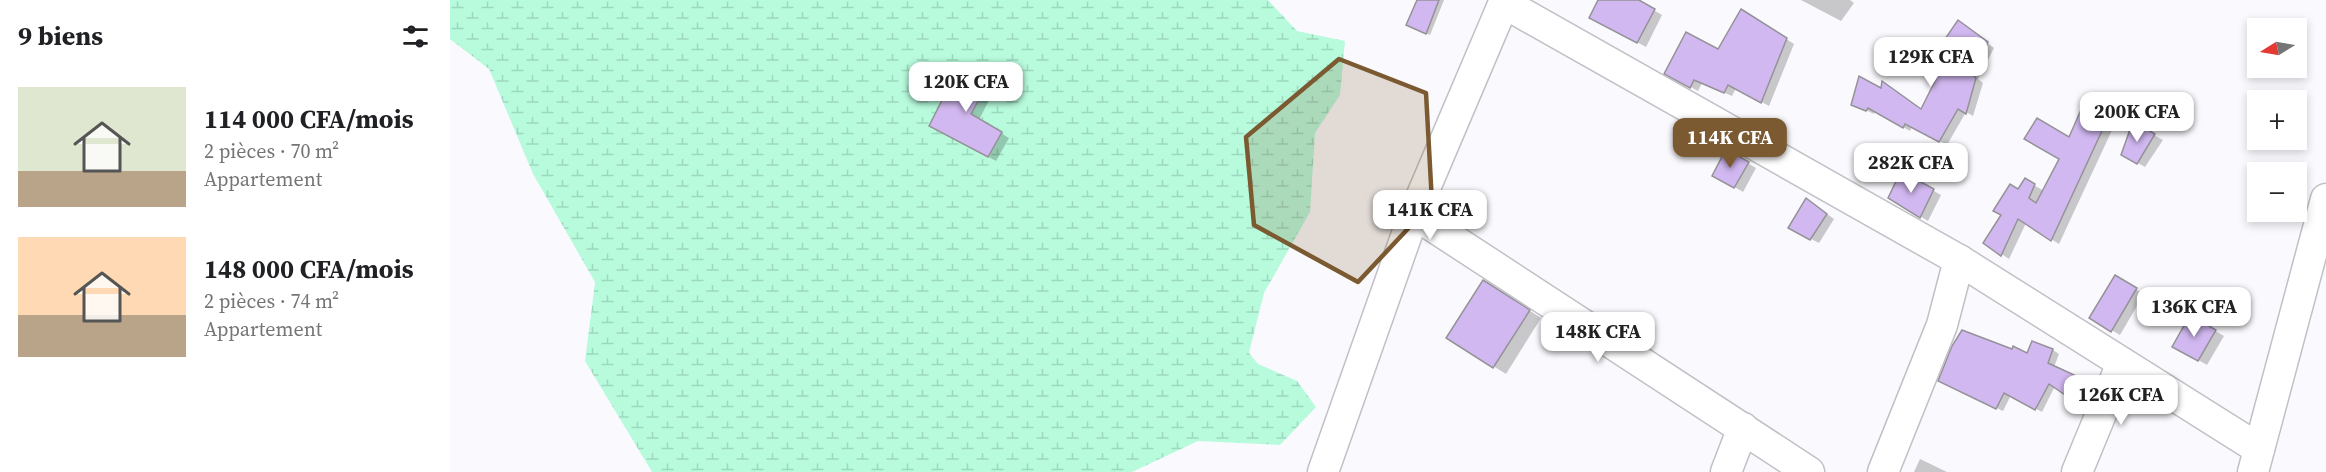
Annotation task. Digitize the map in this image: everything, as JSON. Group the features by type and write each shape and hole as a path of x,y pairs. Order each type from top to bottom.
{"street":[{"path":"1323,472 1414,214 1504,1 1959,260 2122,363 2256,460 2326,199"},
{"path":"1414,214 1809,472"},
{"path":"1883,472 1941,325 1959,260"},
{"path":"2077,472 2122,363"},
{"path":"1726,472 1743,429"}],"highlighted area":[{"path":"1339,59 1426,93 1432,203 1358,282 1254,225 1246,137"}],"green space":[{"path":"450,0 1268,0 1297,31 1345,41 1340,95 1315,133 1310,212 1264,293 1249,353 1258,364 1297,381 1316,407 1280,445 1198,441 1132,472 652,472 585,361 595,282 533,174 489,69 450,39"}],"building":[{"path":"1417,0 1439,0 1426,34 1406,25"},
{"path":"1598,0 1639,0 1655,9 1637,43 1589,18"},
{"path":"1741,9 1787,38 1761,103 1728,85 1724,93 1694,80 1690,88 1664,74 1686,32 1718,49"},
{"path":"1958,20 1988,42 1972,74 1976,78 1966,114 1958,109 1939,142 1905,124 1903,128 1868,108 1866,111 1851,105 1859,76 1881,88 1882,81 1921,109 1940,71 1935,68 1945,39"},
{"path":"961,63 990,79 971,114 1002,132 988,157 929,126"},
{"path":"2088,94 2113,107 2051,241 2018,219 2001,256 1983,243 2001,215 1993,211 2010,184 2018,189 2025,178 2035,184 2029,198 2036,203 2059,159 2024,139 2037,118 2069,137"},
{"path":"2133,121 2155,134 2137,164 2121,155"},
{"path":"1726,149 1749,162 1734,188 1712,176"},
{"path":"1901,171 1934,189 1920,218 1888,198"},
{"path":"1806,198 1827,214 1810,240 1788,228"},
{"path":"2115,275 2137,288 2111,332 2089,318"},
{"path":"1483,280 1530,310 1493,368 1446,338"},
{"path":"2190,315 2216,330 2198,361 2172,347"},
{"path":"1962,330 2012,349 2013,346 2027,353 2032,341 2053,349 2048,363 2083,379 2071,399 2049,384 2035,410 2004,393 1996,409 1938,381 1952,346"}]}
